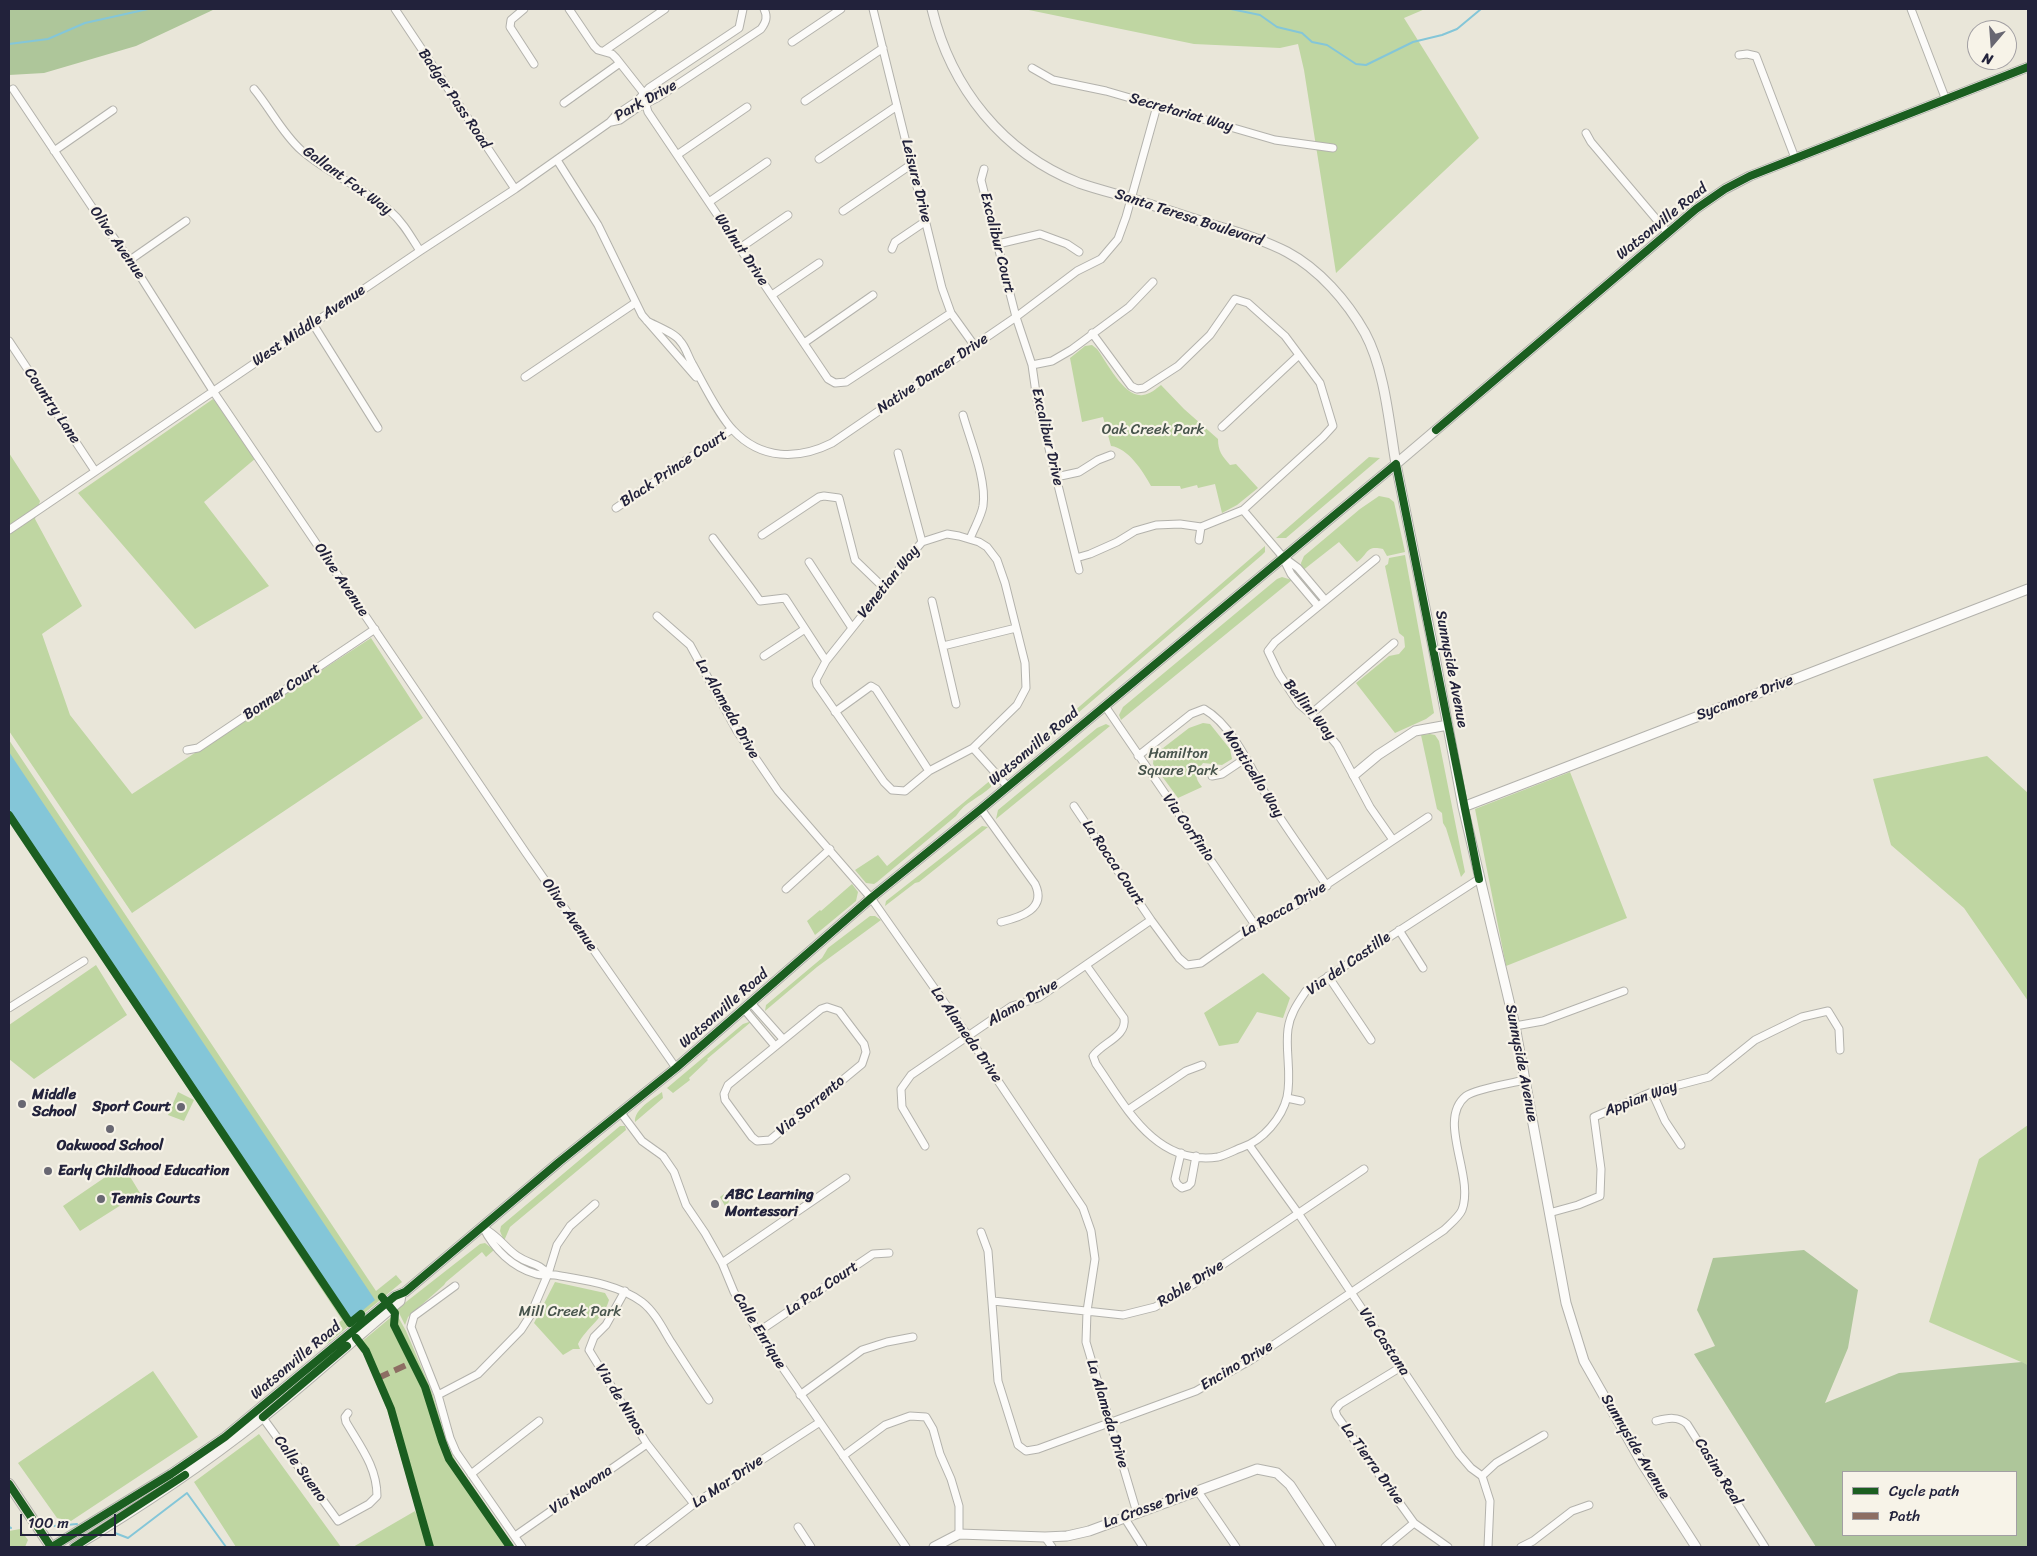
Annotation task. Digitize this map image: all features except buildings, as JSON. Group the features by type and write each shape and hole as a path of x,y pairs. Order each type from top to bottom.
{"main road":[{"name":"Santa Teresa Boulevard","path":"932,9 946,56 980,110 1004,136 1049,169 1080,183 1243,234 1288,252 1321,276 1348,307 1365,333 1374,354 1389,421 1396,464"},
{"name":"Watsonville Road","path":"74,1547 189,1473 263,1418 384,1309 400,1301 401,1295 483,1228 559,1162 676,1068 871,898 1008,787 1396,464 1696,210 1725,189 1750,176 2028,67"},
{"name":"Watsonville Road","path":"51,1547 206,1451 360,1330"},
{"path":"9,1484 51,1547"}],"street":[{"name":"Badger Pass Road","path":"394,9 515,189"},
{"path":"524,9 511,20 510,27 534,64"},
{"name":"Walnut Drive","path":"569,9 594,46 598,50 612,54 642,90 648,112 828,378 835,383 846,382 951,313"},
{"path":"604,51 665,9"},
{"name":"Park Drive","path":"610,122 650,88 739,28 743,9"},
{"name":"Park Drive","path":"610,122 620,120 657,98 761,29 767,17 764,9"},
{"path":"792,42 841,9"},
{"name":"Leisure Drive","path":"873,9 942,288 951,313 974,345"},
{"path":"1911,9 1946,100"},
{"path":"805,101 883,48"},
{"path":"1739,55 1756,56 1794,158"},
{"path":"564,102 620,63"},
{"name":"Secretariat Way","path":"1032,68 1053,80 1106,91 1275,140 1333,148"},
{"name":"Olive Avenue","path":"13,89 100,219 130,260 213,391 526,853 676,1068"},
{"name":"Gallant Fox Way","path":"254,89 300,149 336,176 374,199 391,212 406,228 420,251"},
{"path":"819,159 897,106"},
{"name":"Native Dancer Drive","path":"647,321 677,337 682,342 710,394 732,429 740,437 761,449 778,454 798,456 816,451 832,443 1016,317 1077,271 1101,259 1118,238 1132,199 1157,106"},
{"path":"677,155 747,107"},
{"path":"54,151 113,110"},
{"name":"West Middle Avenue","path":"9,530 420,251 515,189 610,122"},
{"path":"1586,133 1591,142 1668,233"},
{"name":"Native Dancer Drive","path":"557,160 598,226 635,303 647,321 710,394"},
{"path":"709,202 767,162"},
{"path":"843,211 912,164"},
{"name":"Excalibur Court","path":"984,169 981,180 1016,317"},
{"path":"740,248 788,215"},
{"path":"130,260 186,221"},
{"path":"892,249 896,242 926,221"},
{"path":"998,244 1040,234 1067,244 1079,252"},
{"path":"772,295 819,263"},
{"path":"1032,365 1052,361 1071,350 1130,306 1153,282"},
{"path":"804,343 873,295"},
{"path":"1076,558 1117,542 1135,531 1156,525 1180,524 1201,527 1243,510 1333,426 1320,383 1285,336 1248,303 1235,299 1210,335 1178,366 1149,386 1141,389 1131,386 1092,333"},
{"path":"525,377 635,303"},
{"name":"Excalibur Drive","path":"1016,317 1032,365 1037,400 1079,570"},
{"path":"313,324 378,428"},
{"name":"Country Lane","path":"9,341 95,471"},
{"path":"1222,427 1299,355"},
{"path":"963,415 982,482 983,499 983,506 970,539"},
{"name":"Black Prince Court","path":"616,508 732,429"},
{"path":"898,453 922,542"},
{"path":"1056,476 1079,472 1098,460 1111,455"},
{"name":"Sunnyside Avenue","path":"1396,464 1463,807 1515,1026 1566,1303 1584,1361 1642,1462 1696,1547"},
{"path":"762,535 818,497 839,498 854,560 883,587"},
{"path":"1243,510 1283,557 1298,568 1325,600"},
{"path":"1199,540 1201,527"},
{"name":"Venetian Way","path":"947,534 970,539 987,547 997,560 1005,583 1025,663 1026,688 1017,705 973,748 928,771 905,791 892,790 884,782 835,712 817,685 816,680 826,661 883,587 922,542 947,534"},
{"path":"713,538 732,565 740,570 760,601 785,598 826,661"},
{"path":"1283,557 1291,574 1318,606"},
{"name":"Bellini Way","path":"1376,559 1275,642 1268,651 1279,674 1299,704 1311,714 1337,745 1370,807 1393,840"},
{"path":"809,562 852,628"},
{"name":"Sycamore Drive","path":"1463,807 2028,589"},
{"path":"932,602 956,704"},
{"name":"La Alameda Drive","path":"657,616 690,645 737,732 773,783 871,898 968,1036 1083,1208 1091,1231 1095,1259 1087,1311 1086,1342 1137,1513"},
{"path":"943,646 1016,628"},
{"name":"Bonner Court","path":"187,750 198,748 375,629"},
{"path":"764,656 805,629"},
{"path":"1311,714 1394,643"},
{"path":"835,712 871,686 876,689 928,771"},
{"name":"Via Corfinio","path":"1105,706 1255,926"},
{"name":"Monticello Way","path":"1138,756 1191,714 1204,709 1216,716 1246,758 1270,803 1327,886"},
{"path":"1354,775 1378,755 1415,731 1448,725"},
{"path":"973,748 1008,787"},
{"path":"1212,776 1222,774 1246,758"},
{"name":"La Rocca Court","path":"1074,806 1151,920"},
{"path":"981,809 1034,884 1039,894 1038,903 1027,912 1017,918 1001,922"},
{"name":"La Rocca Drive","path":"1151,920 1179,958 1187,965 1201,963 1255,926 1296,905 1327,886 1428,817"},
{"path":"786,889 830,849"},
{"name":"Via del Castille","path":"1086,965 1124,1018 1125,1025 1122,1032 1097,1050 1093,1056 1128,1110 1144,1131 1162,1145 1180,1153 1219,1157 1248,1145 1268,1130 1282,1109 1287,1098 1289,1078 1288,1029 1295,1007 1306,991 1479,879"},
{"name":"Alamo Drive","path":"926,1146 902,1107 901,1089 911,1075 1012,1006 1038,998 1151,920"},
{"path":"1399,930 1423,968"},
{"path":"9,1008 84,961"},
{"path":"1328,976 1371,1040"},
{"path":"1515,1026 1543,1021 1624,991"},
{"path":"748,1006 783,1039"},
{"path":"748,1006 775,1046"},
{"name":"Via Sorrento","path":"827,1007 839,1011 864,1044 866,1052 862,1064 770,1140 757,1141 725,1100 724,1094 728,1085 775,1046 821,1009 827,1007"},
{"name":"Appian Way","path":"1549,1213 1578,1205 1600,1196 1601,1170 1594,1117 1652,1092 1709,1077 1755,1040 1802,1017 1828,1011 1840,1029 1840,1050"},
{"path":"1128,1110 1186,1071 1202,1065"},
{"name":"Encino Drive","path":"981,1232 988,1251 998,1381 1018,1445 1026,1451 1038,1449 1196,1391 1251,1360 1444,1230 1461,1211 1465,1190 1462,1164 1454,1138 1455,1112 1466,1096 1486,1089 1525,1080"},
{"path":"1652,1092 1665,1121 1681,1145"},
{"path":"1287,1098 1301,1101"},
{"name":"Calle Enrique","path":"621,1113 642,1141 663,1156 674,1172 686,1205 705,1233 722,1263 734,1292 758,1332 906,1547"},
{"name":"Via Castana","path":"1248,1145 1298,1213 1458,1454 1471,1468 1482,1476"},
{"path":"1180,1153 1175,1179 1182,1188 1191,1183 1196,1156"},
{"name":"Roble Drive","path":"993,1301 1123,1315 1155,1307 1197,1282 1364,1169"},
{"path":"722,1263 846,1178"},
{"path":"438,1395 478,1374 521,1330 530,1316 548,1274 557,1245 570,1226 595,1204"},
{"path":"483,1228 496,1234 516,1256 541,1266 548,1274 574,1278 625,1291 643,1303 655,1316 708,1400"},
{"name":"La Paz Court","path":"758,1332 873,1254 889,1253"},
{"path":"455,1286 414,1316 411,1326 438,1395 453,1445 522,1547"},
{"name":"Via de Ninos","path":"625,1291 606,1325 594,1337 589,1350 646,1444 694,1504"},
{"path":"800,1395 862,1350 887,1342 913,1337"},
{"name":"La Tierra Drive","path":"1401,1367 1340,1404 1335,1410 1337,1416 1414,1523 1448,1547"},
{"name":"Calle Sueno","path":"263,1418 338,1520 369,1504 376,1496 377,1486 366,1454 346,1422 345,1417 348,1413"},
{"path":"843,1456 886,1425 910,1416 926,1417 933,1429 959,1506 959,1534"},
{"name":"Casino Real","path":"1656,1420 1670,1417 1682,1420 1688,1424 1765,1547"},
{"path":"471,1474 539,1421"},
{"name":"La Mar Drive","path":"638,1547 694,1504 820,1422"},
{"path":"1488,1547 1490,1500 1482,1476 1496,1463 1544,1435"},
{"name":"Via Navona","path":"515,1536 646,1444"},
{"name":"La Crosse Drive","path":"934,1547 959,1534 1045,1537 1067,1536 1089,1531 1257,1469 1277,1473 1290,1485 1332,1547"},
{"path":"1197,1490 1236,1547"},
{"path":"1521,1547 1533,1541 1572,1511 1589,1505"},
{"path":"1124,1518 1143,1547"},
{"path":"1385,1547 1414,1523"},
{"path":"798,1527 811,1547"},
{"path":"1045,1537 1052,1547"}],"green space":[{"path":"9,9 215,9 136,46 44,73 9,75"},
{"path":"1024,9 1425,9 1404,18 1479,138 1336,273 1304,70 1298,44 1280,48 1194,44"},
{"name":"Oak Creek Park","path":"1092,345 1129,391 1143,395 1161,385 1184,409 1218,439 1221,453 1230,465 1236,464 1258,488 1237,505 1222,513 1215,484 1198,488 1197,485 1181,489 1180,486 1151,486 1139,467 1129,456 1111,446 1103,417 1082,422 1070,358 1085,346"},
{"path":"213,399 233,423 256,458 204,502 269,586 195,629 78,493"},
{"path":"9,453 40,501 35,519 82,606 42,634 70,715 132,794 371,638 423,718 132,913 9,731"},
{"path":"1369,457 1380,458 1286,538 1276,538"},
{"path":"1379,496 1389,498 1394,502 1405,552 1387,556 1383,549 1373,548 1357,562 1339,542 1302,571 1301,563 1304,556 1360,509"},
{"path":"1265,546 1265,552 1262,555 1015,767 1006,770"},
{"path":"1405,555 1434,713 1426,719 1395,733 1356,683 1389,656 1399,654 1405,647 1404,637 1399,633 1385,566 1388,564 1389,558"},
{"path":"1282,577 1292,580 1121,720 1119,715 1123,707 1277,579"},
{"name":"Hamilton Square Park","path":"1203,723 1210,724 1230,749 1232,759 1222,765 1203,763 1196,775 1202,787 1178,798 1153,764 1154,755 1189,728"},
{"path":"1106,724 1110,726 996,819 998,810 1097,728"},
{"path":"1421,735 1435,735 1439,741 1465,872 1461,877 1443,823 1442,813 1437,809"},
{"path":"9,740 376,1291 396,1275 402,1282 327,1344 321,1338 342,1320 9,820"},
{"path":"1987,756 2028,793 2028,1001 1964,908 1891,845 1873,779"},
{"path":"1570,772 1627,918 1506,966 1475,809"},
{"path":"992,779 991,787 964,807 956,816 874,884 866,883 855,870 878,855 887,866"},
{"path":"982,826 988,827 919,882 885,906 886,901"},
{"path":"852,884 858,892 856,901 815,935 807,921"},
{"path":"870,916 875,916 881,920 817,967 765,1011 766,1005 822,958 828,948"},
{"path":"96,965 127,1015 34,1079 9,1059 9,1025"},
{"path":"1263,973 1290,998 1283,1018 1257,1012 1238,1043 1219,1046 1204,1013"},
{"path":"751,1022 707,1059 689,1078 690,1080 673,1093 667,1088 743,1024"},
{"name":"Sport Court","path":"178,1092 194,1100 184,1121 168,1115"},
{"path":"662,1092 663,1098 635,1122 641,1109"},
{"path":"2028,1125 2028,1365 1929,1322 1979,1159"},
{"path":"620,1126 625,1126 626,1130 510,1227 504,1241 500,1231 501,1226"},
{"name":"Tennis Courts","path":"123,1165 140,1193 80,1231 63,1206"},
{"path":"729,1190 731,1194 728,1204 725,1206 720,1197"},
{"path":"485,1243 494,1250 486,1257 482,1252 446,1282 408,1317 405,1325 397,1309 480,1244"},
{"path":"1804,1250 1858,1290 1848,1348 1825,1403 1899,1373 2022,1362 2028,1365 2028,1547 1816,1547 1694,1354 1715,1346 1697,1310 1713,1258"},
{"name":"Mill Creek Park","path":"555,1282 605,1293 609,1300 599,1318 581,1338 578,1344 580,1349 573,1349 563,1355 534,1323"},
{"path":"396,1313 406,1331 432,1392 448,1446 457,1464 513,1547 353,1547 415,1511 419,1520 386,1406 364,1351 359,1344"},
{"path":"153,1371 198,1437 71,1521 57,1518 18,1463"},
{"path":"259,1434 341,1547 236,1547 194,1482"},
{"path":"20,1529 28,1540 25,1547 9,1547 9,1531"}],"water":[{"path":"9,752 375,1300 350,1321 9,809"}],"waterway":[{"path":"9,44 48,39 85,23 148,9"},
{"path":"1231,9 1260,15 1277,27 1302,33 1312,42 1327,45 1356,64 1366,65 1413,42 1442,35 1457,29 1481,9"},
{"path":"115,1533 128,1538 187,1493 226,1547"},
{"path":"54,1526 77,1524"}],"marked path":[{"path":"378,1378 413,1362"}],"cycle path":[{"path":"1436,430 1696,209 1725,189 1750,176 2028,67"},
{"path":"52,1547 171,1474 225,1437 395,1296 405,1292 559,1162 676,1068 871,898 1396,464 1479,879"},
{"path":"9,815 350,1323 361,1314"},
{"path":"382,1297 395,1313 394,1325 425,1387 449,1459 510,1547"},
{"path":"356,1338 366,1351 391,1409 430,1547"},
{"path":"263,1417 347,1346"},
{"path":"74,1547 185,1475"},
{"path":"9,1484 51,1547"}],"place":[{"name":"Middle School","path":"22,1104"},
{"name":"Sport Court","path":"181,1107"},
{"name":"Oakwood School","path":"110,1129"},
{"name":"Early Childhood Education","path":"48,1171"},
{"name":"Tennis Courts","path":"101,1199"},
{"name":"ABC Learning Montessori","path":"715,1204"}]}
